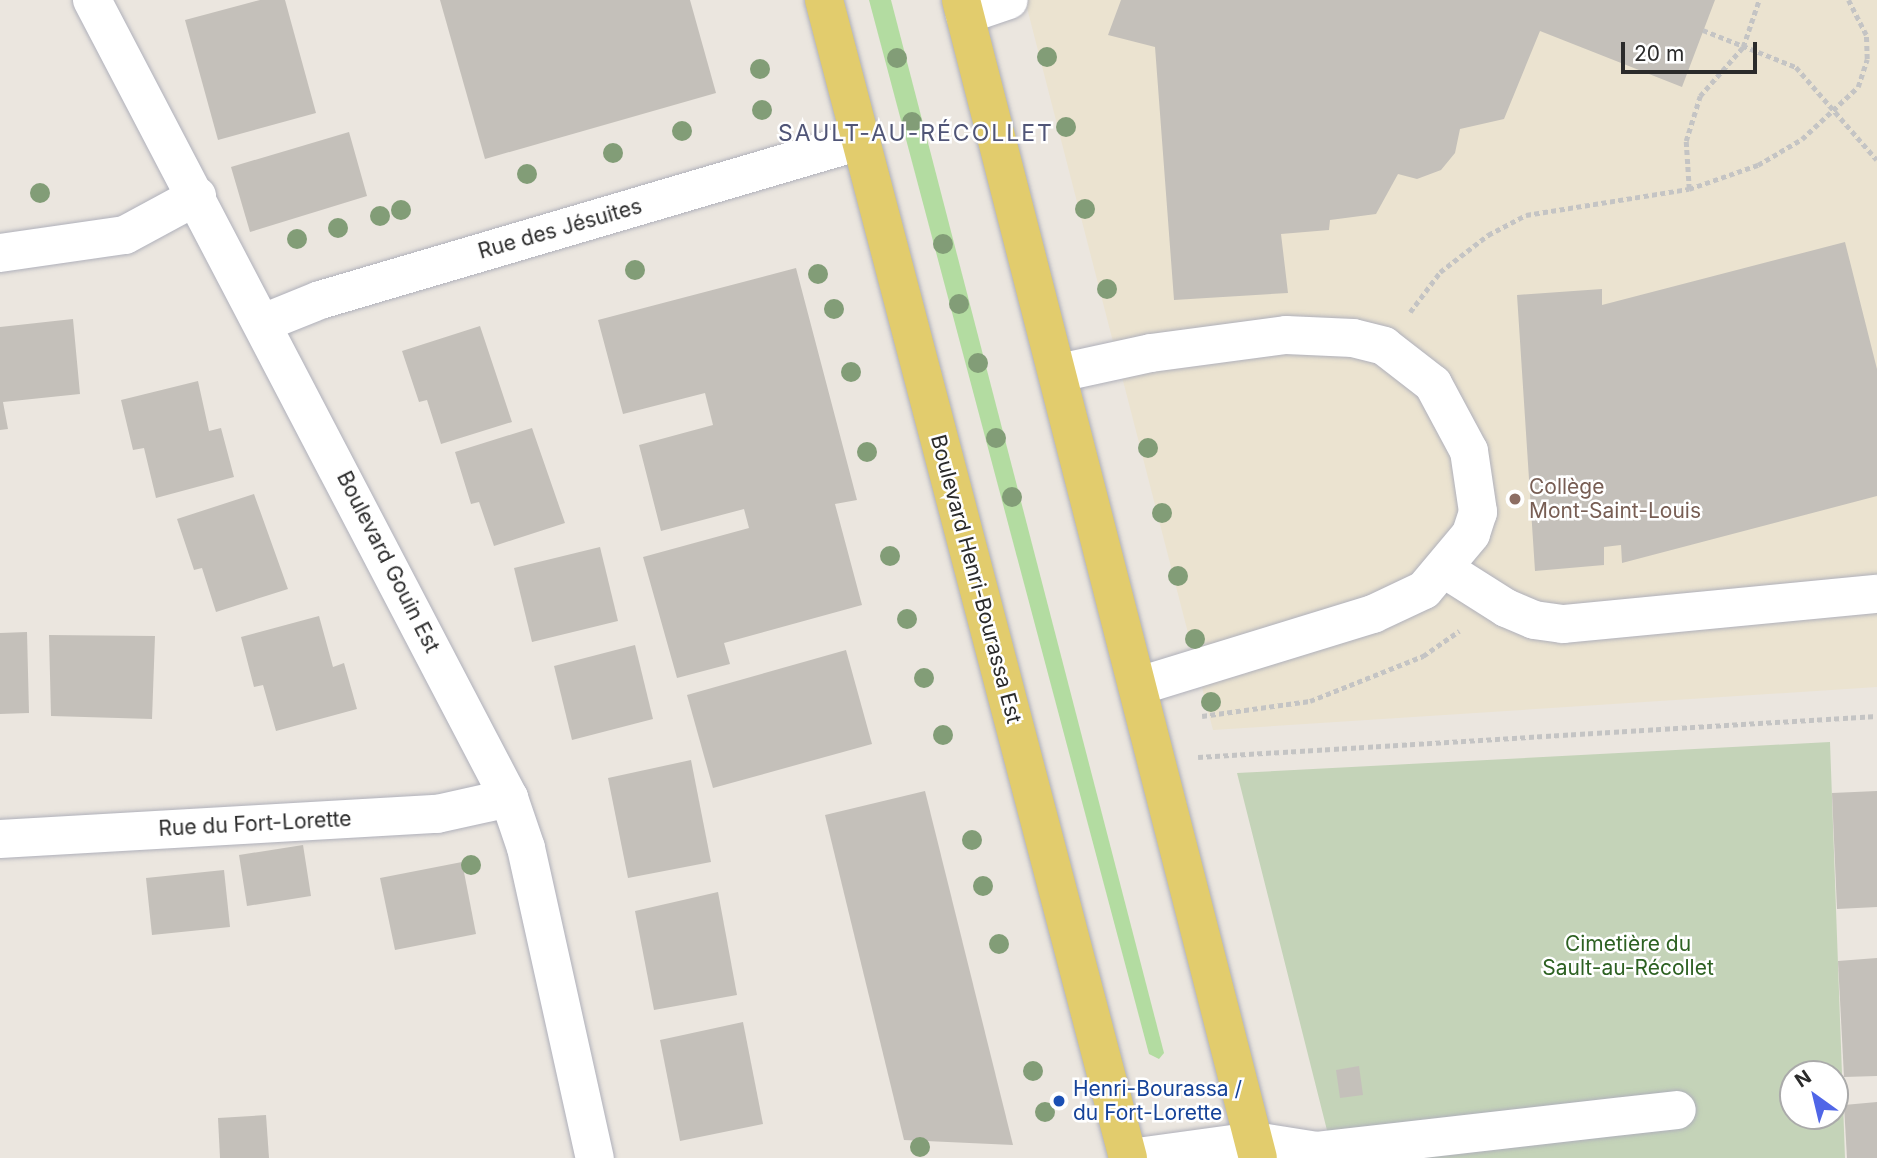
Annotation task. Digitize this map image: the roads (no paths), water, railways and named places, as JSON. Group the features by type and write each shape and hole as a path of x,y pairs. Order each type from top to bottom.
{"main road":[{"name":"Boulevard Henri-Bourassa Est","path":"824,0 1129,1158"},
{"path":"963,8 1059,373 1256,1150"}],"street":[{"name":"Boulevard Gouin Est","path":"92,0 197,196 509,798 526,848 595,1158"},
{"path":"963,8 1009,0"},
{"name":"Rue des Jésuites","path":"263,323 320,300 860,141"},
{"path":"0,254 125,235 197,196"},
{"path":"1059,373 1151,353 1286,335 1326,335 1384,346 1433,384 1469,451 1478,512 1471,534 1446,570 1424,590 1373,614 1139,686"},
{"path":"1446,570 1506,608 1534,620 1563,624 1877,594"},
{"name":"Rue du Fort-Lorette","path":"0,839 437,814 509,798"},
{"path":"1129,1158 1256,1150 1317,1151 1677,1110"}],"place":[{"name":"Collège Mont-Saint-Louis","path":"1515,499"},
{"name":"Henri-Bourassa / du Fort-Lorette","path":"1059,1101"}],"district":[{"name":"SAULT-AU-RÉCOLLET","path":"916,133"}],"park label":[{"name":"Cimetière du Sault-au-Récollet","path":"1628,956"}]}
